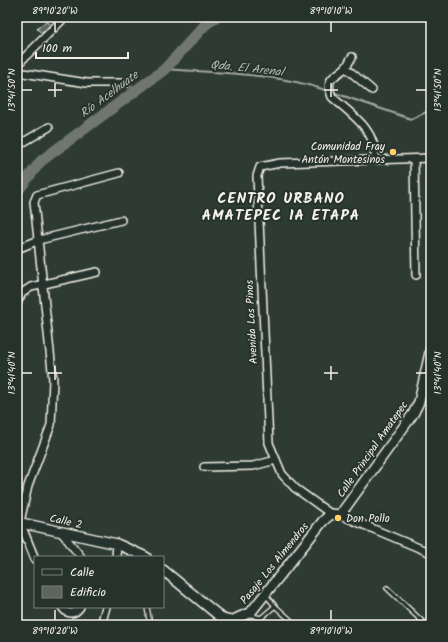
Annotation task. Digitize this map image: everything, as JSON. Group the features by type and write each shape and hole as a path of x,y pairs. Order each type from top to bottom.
{"street":[{"path":"17,65 65,17"},
{"path":"352,56 346,68 334,75 329,83 330,92 332,97 362,124 371,135 376,151 375,159"},
{"path":"346,68 372,90"},
{"path":"17,72 87,83 127,83"},
{"path":"17,146 49,128"},
{"name":"Avenida Los Pinos","path":"431,158 280,163 260,167 256,176 269,443 282,474 295,488 336,514 431,553"},
{"path":"414,159 416,275"},
{"path":"34,557 19,522 28,486 51,425 53,380 34,202 37,195 119,173"},
{"path":"17,249 39,240 121,220"},
{"path":"17,303 22,293 32,287 97,272"},
{"name":"Calle Principal Amatepec","path":"336,514 413,414 419,402 431,348"},
{"path":"204,467 253,466 276,460"},
{"name":"Pasaje Los Almendros","path":"164,573 208,606 216,616 232,621 251,612 323,521 336,514"},
{"name":"Calle 2","path":"19,522 113,544 143,556"},
{"path":"62,533 79,556"},
{"path":"113,544 116,556"},
{"path":"62,608 65,612 71,614 78,611 80,608"},
{"path":"101,625 106,608"}],"lane":[{"path":"387,588 426,625"},
{"path":"266,594 275,606 296,625"},
{"path":"251,612 256,617 261,618 275,606"},
{"path":"147,608 150,625"}],"building":[{"path":"46,21 50,25 42,33 37,29"}],"waterway":[{"name":"Río Acelhuate","path":"17,192 41,161 165,69 205,25 216,17"},
{"name":"Qda. El Arenal","path":"165,69 266,77 306,84 325,90"},
{"name":"Qda. El Arenal","path":"335,93 411,119 431,110"}],"place":[{"name":"Comunidad Fray Antón Montesinos","path":"393,152"},
{"name":"Don Pollo","path":"338,518"}],"district":[{"name":"CENTRO URBANO AMATEPEC 1A ETAPA","path":"281,206"}]}
